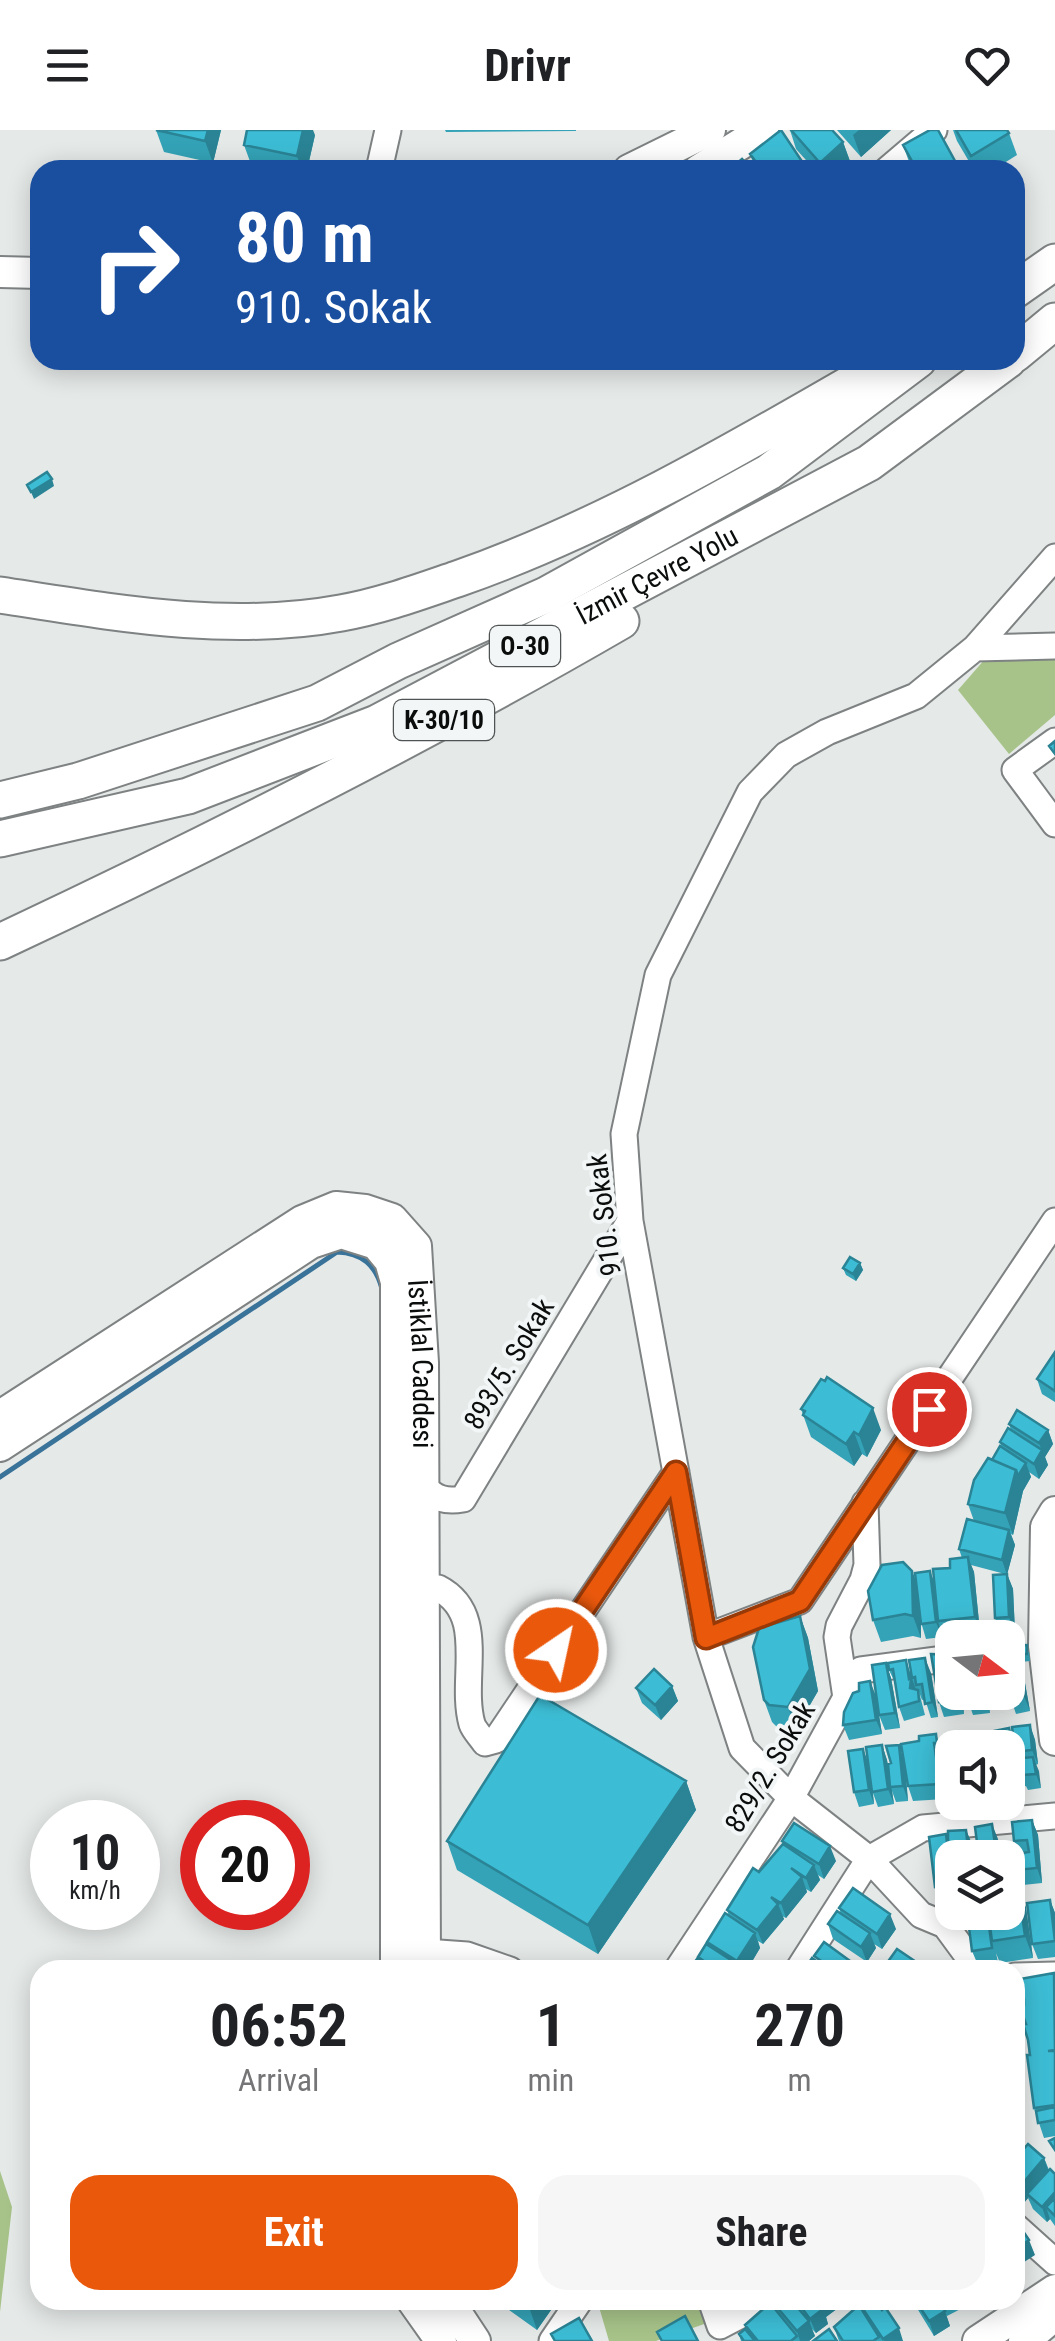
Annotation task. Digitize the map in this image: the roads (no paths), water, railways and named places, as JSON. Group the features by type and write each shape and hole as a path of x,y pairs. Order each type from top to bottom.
{"highway":[{"path":"1025,283 1055,262"},
{"path":"1025,346 1055,321"},
{"path":"0,595 164,618 220,620 340,613 406,597 517,558 642,499 878,370"},
{"name":"İzmir Çevre Yolu","path":"0,800 78,781 318,703 398,661 546,595 769,472 905,370"},
{"name":"İzmir Çevre Yolu","path":"0,839 188,796 377,723 870,464 995,370"},
{"name":"K-30/10","path":"0,942 230,831 577,647 694,579 870,464"}],"main road":[{"path":"648,160 710,130"},
{"path":"715,160 763,130"},
{"path":"0,272 30,273"},
{"name":"İstiklal Caddesi","path":"0,1416 302,1221 336,1208 366,1210 392,1219 416,1246 423,1363 425,1960"},
{"name":"İstiklal Caddesi","path":"0,1446 311,1243 341,1233 376,1244 390,1262 396,1282 396,1960"},
{"path":"1055,1512 1046,1527 1035,1647 1055,1740"},
{"path":"978,2341 1054,2299"},
{"path":"1024,2341 1054,2299"},
{"path":"419,2310 441,2341"},
{"path":"457,2310 475,2341"}],"street":[{"path":"381,160 388,130"},
{"path":"898,160 934,130"},
{"name":"910. Sokak","path":"971,1960 945,1925 921,1915 869,1859 791,1798 742,1748 706,1638 630,1221 624,1134 658,976 750,792 786,755 827,732 916,696 975,648 1055,557"},
{"path":"975,648 1055,646"},
{"path":"1055,741 1015,770 1055,824"},
{"name":"893/5. Sokak","path":"423,1486 448,1502 463,1499 630,1221"},
{"path":"706,1638 800,1601 1055,1221"},
{"path":"424,1592 438,1588 456,1597 466,1614 472,1726 486,1743 496,1740 676,1472"},
{"path":"846,1698 837,1637 867,1565 866,1503"},
{"name":"829/2. Sokak","path":"684,1960 791,1798 861,1670 935,1660"},
{"path":"804,1960 869,1859 924,1828 1055,1816"},
{"path":"431,1960 468,1954 483,1960"},
{"path":"1025,1976 1055,1975"},
{"path":"1025,2235 1055,2262"},
{"path":"552,2341 573,2310"}],"waterway":[{"path":"0,1477 337,1252 367,1262 382,1289"}]}
